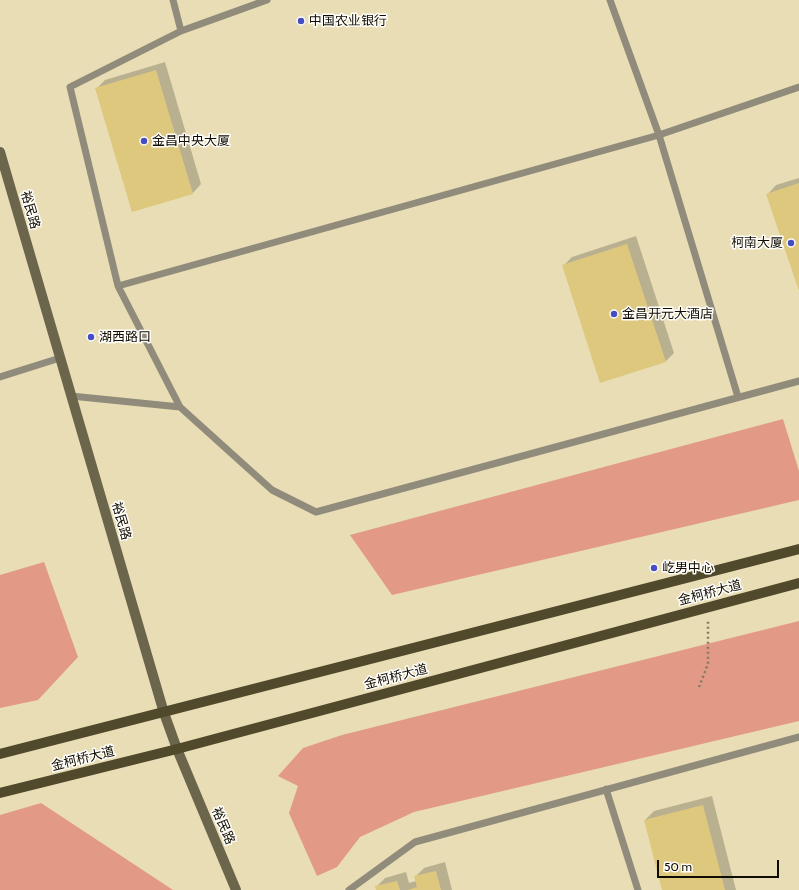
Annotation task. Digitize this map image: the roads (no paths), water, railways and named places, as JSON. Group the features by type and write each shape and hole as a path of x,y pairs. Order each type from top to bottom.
{"main road":[{"name":"金柯桥大道","path":"0,754 799,549"},
{"name":"金柯桥大道","path":"0,793 177,749 799,583"}],"street":[{"name":"裕民路","path":"0,152 164,713 177,749 236,890"}],"lane":[{"path":"173,0 181,31"},
{"path":"267,0 181,31 70,87 118,286 180,407 272,490 316,512 799,381"},
{"path":"610,0 659,135 738,397"},
{"path":"118,286 659,135 799,87"},
{"path":"0,378 60,358"},
{"path":"71,396 180,407"},
{"path":"349,890 415,842 799,737"},
{"path":"606,789 638,890"}],"place":[{"name":"中国农业银行","path":"301,21"},
{"name":"金昌中央大厦","path":"144,141"},
{"name":"柯南大厦","path":"791,243"},
{"name":"金昌开元大酒店","path":"614,314"},
{"name":"湖西路口","path":"91,337"},
{"name":"屹男中心","path":"654,568"}]}
